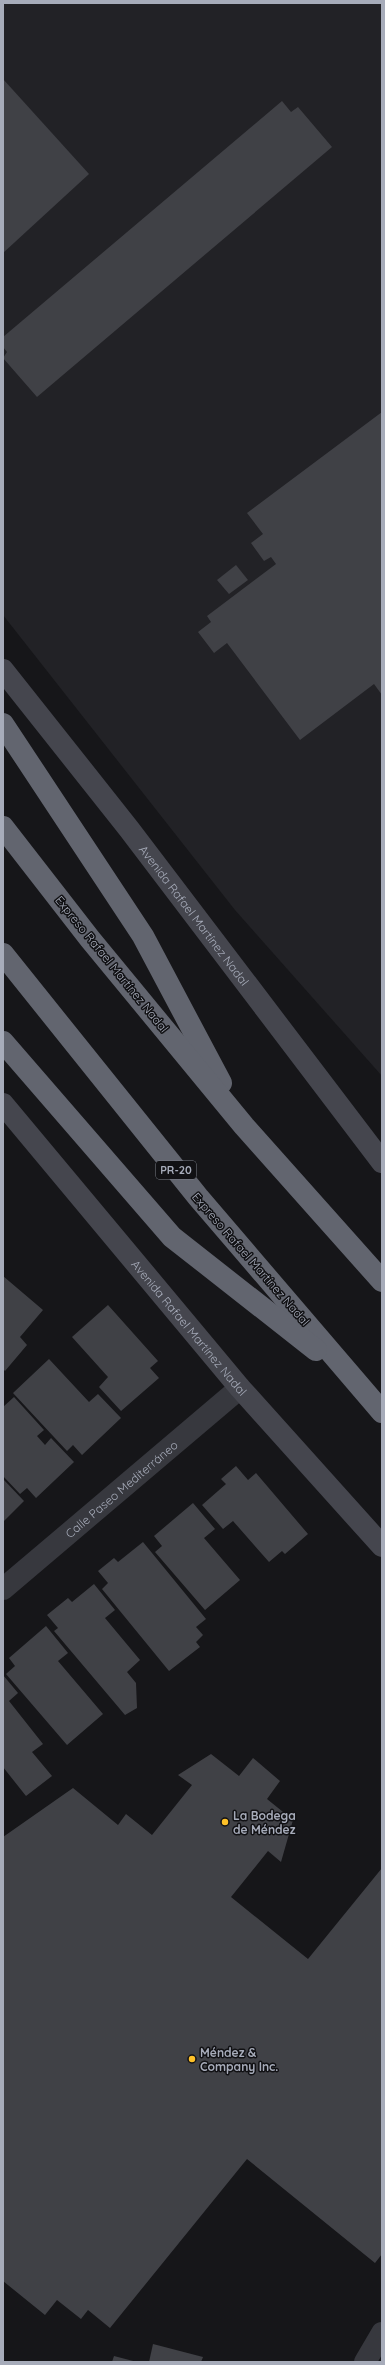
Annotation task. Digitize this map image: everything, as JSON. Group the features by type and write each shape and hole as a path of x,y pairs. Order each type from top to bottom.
{"highway":[{"path":"3,724 143,936 244,1126"},
{"name":"Expreso Rafael Martínez Nadal","path":"3,827 90,939 244,1126 382,1281"},
{"name":"Expreso Rafael Martínez Nadal","path":"3,954 198,1197 382,1412"},
{"path":"3,1042 172,1237 355,1380"}],"main road":[{"name":"Avenida Rafael Martínez Nadal","path":"3,670 129,829 382,1162"},
{"name":"Avenida Rafael Martínez Nadal","path":"3,1104 240,1388 382,1546"}],"street":[{"name":"Calle Paseo Mediterráneo","path":"3,1590 240,1388"},
{"path":"365,2362 382,2333"}],"shaded area":[{"path":"3,3 382,3 382,1076 235,910 3,615"}],"building":[{"path":"3,79 89,174 3,253"},
{"path":"282,101 291,112 298,107 332,147 37,397 3,358 7,352 3,347 3,337"},
{"path":"382,412 382,695 374,684 300,740 227,643 214,653 198,632 211,622 207,616 276,564 271,557 264,561 251,543 263,534 247,513"},
{"path":"236,565 248,580 229,594 217,580"},
{"path":"3,1276 43,1310 20,1337 27,1345 5,1371 3,1369"},
{"path":"108,1305 158,1361 150,1368 159,1378 121,1411 99,1387 108,1377 72,1337"},
{"path":"49,1359 89,1402 98,1394 121,1418 82,1455 73,1445 67,1451 13,1393"},
{"path":"14,1397 44,1430 37,1436 45,1445 51,1438 74,1462 36,1498 27,1488 20,1494 3,1476 3,1407"},
{"path":"236,1466 248,1480 256,1473 308,1534 285,1554 282,1551 269,1562 233,1521 223,1529 202,1505 226,1484 221,1479"},
{"path":"3,1479 24,1501 3,1522"},
{"path":"193,1503 215,1529 204,1538 240,1580 205,1610 155,1552 162,1546 154,1536"},
{"path":"143,1542 206,1619 196,1627 203,1635 196,1642 200,1647 169,1671 102,1589 108,1583 98,1571 114,1558 118,1562"},
{"path":"94,1584 115,1610 105,1618 140,1660 127,1672 136,1683 137,1708 125,1715 54,1631 58,1628 47,1615 68,1598 72,1602"},
{"path":"46,1626 68,1653 58,1661 103,1714 67,1745 6,1674 15,1666 9,1658"},
{"path":"3,1675 18,1693 9,1701 43,1744 32,1752 52,1776 26,1796 3,1767"},
{"name":"Méndez & Company Inc.","path":"211,1754 239,1776 253,1758 280,1781 267,1799 293,1820 281,1862 268,1851 231,1897 308,1959 382,1868 382,2254 375,2263 247,2159 110,2328 88,2310 81,2319 57,2300 45,2315 3,2281 3,1837 73,1788 118,1825 126,1814 152,1835 192,1785 178,1775"},
{"path":"153,2344 203,2357 201,2362 149,2362"},
{"path":"114,2356 137,2362 112,2362"}],"place":[{"name":"La Bodega de Méndez","path":"225,1822"},
{"name":"Méndez & Company Inc.","path":"192,2059"}]}
